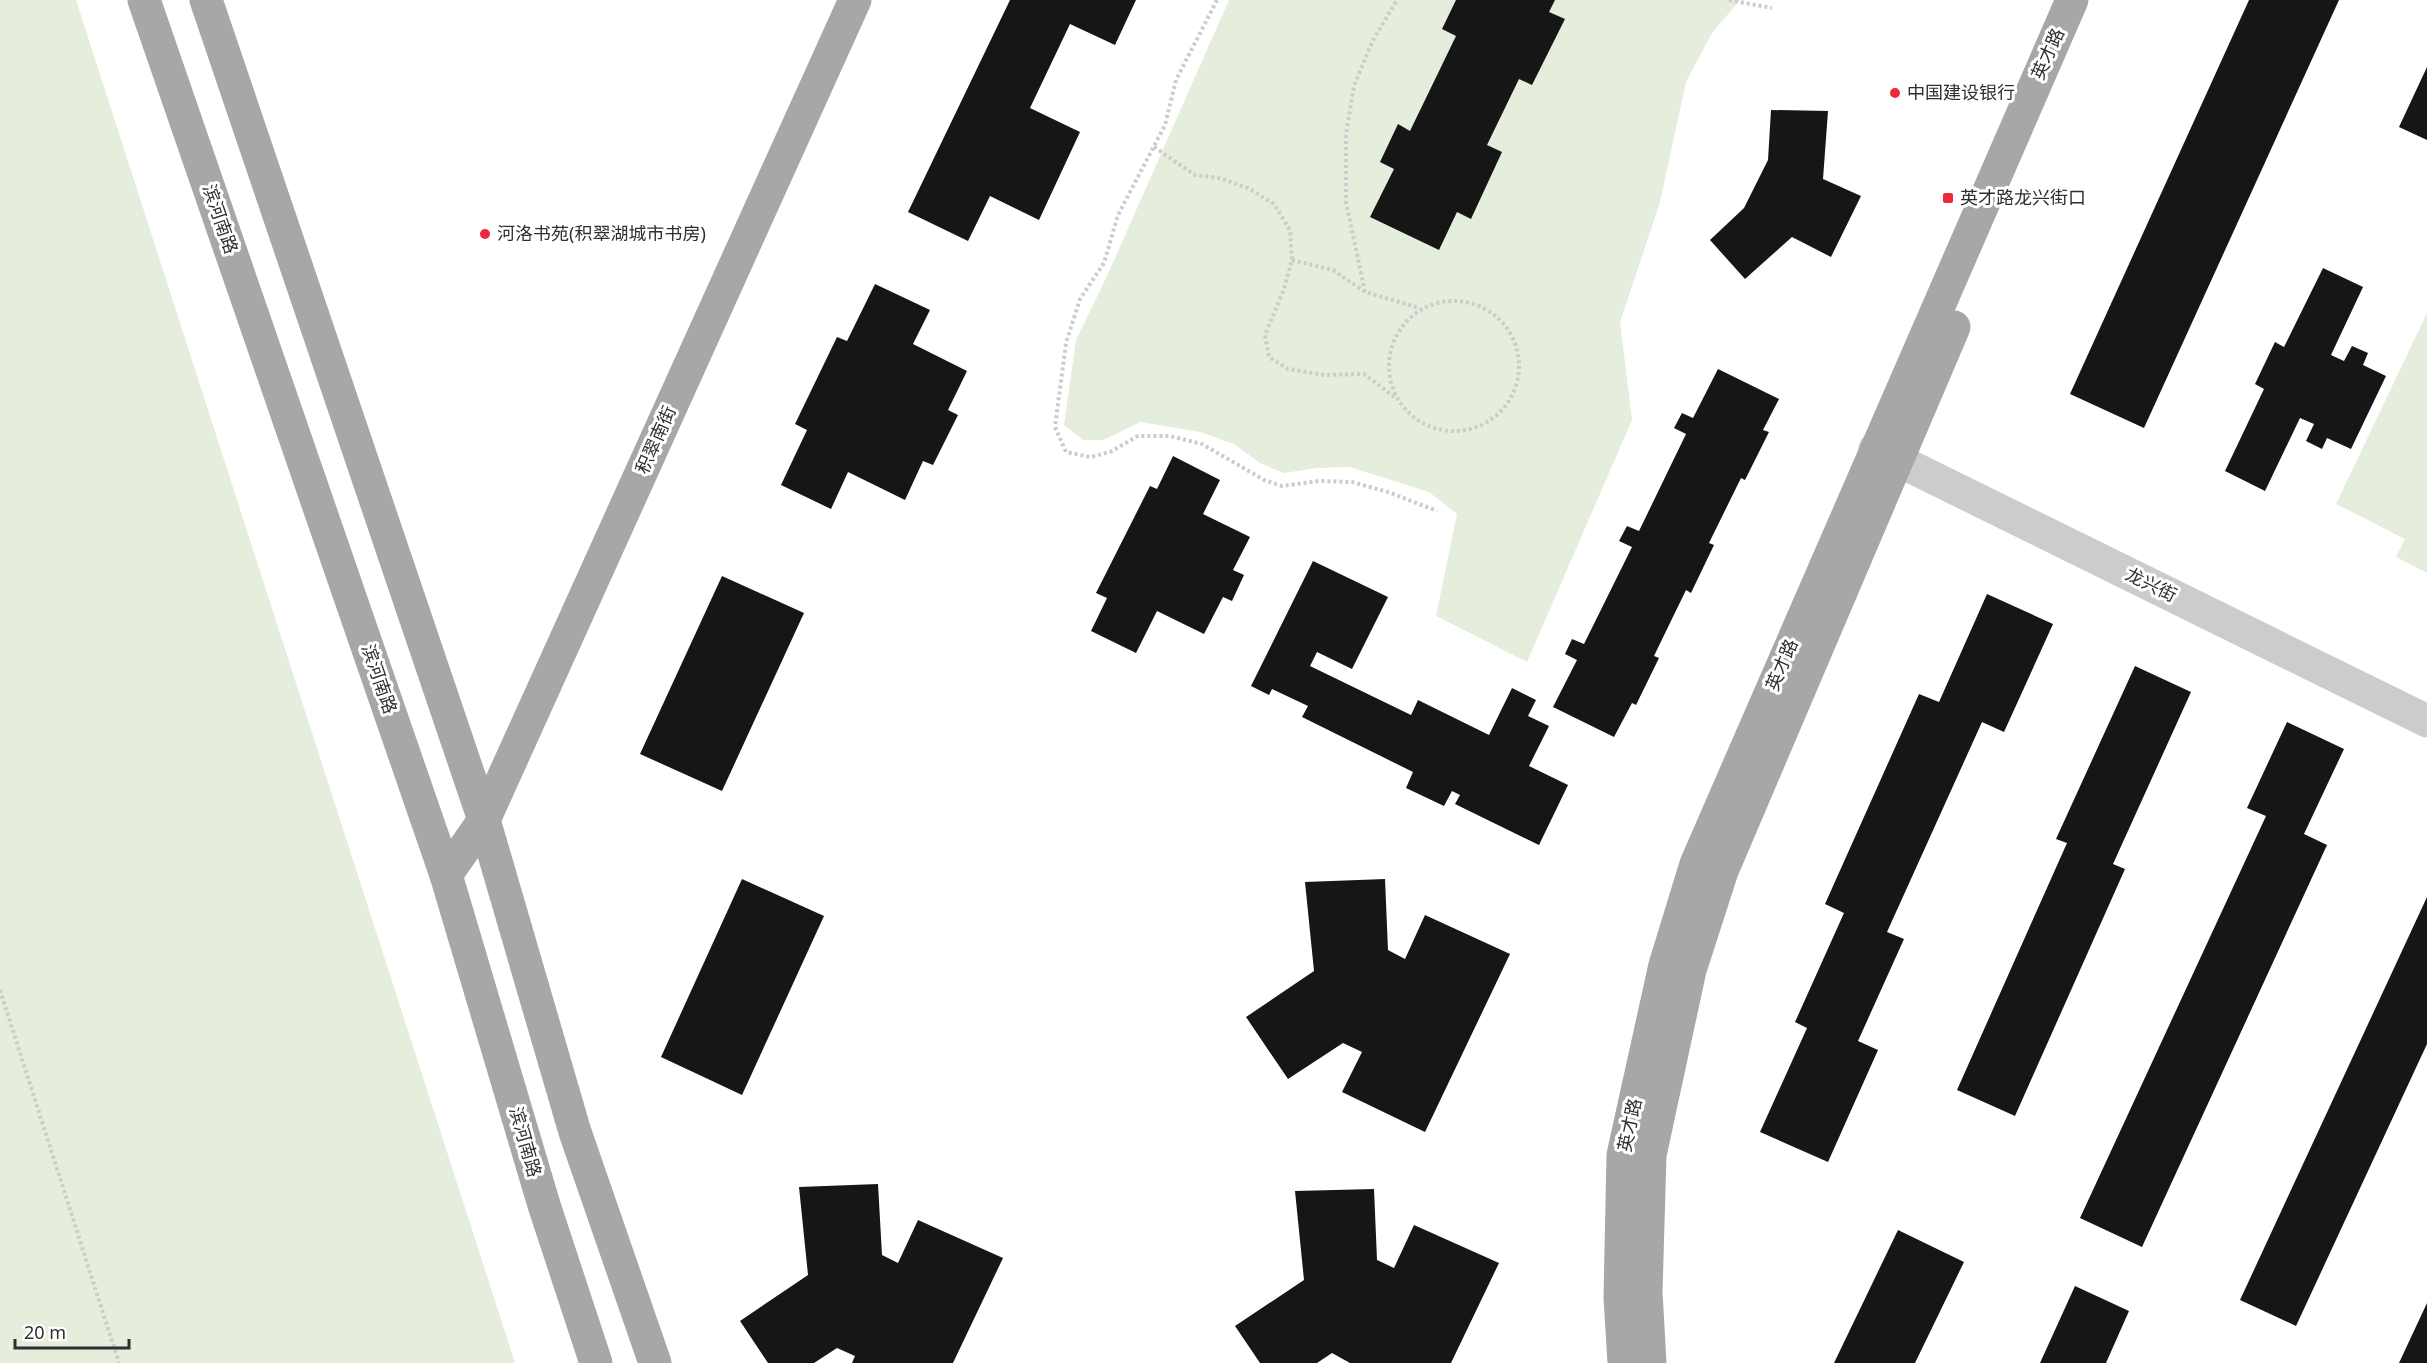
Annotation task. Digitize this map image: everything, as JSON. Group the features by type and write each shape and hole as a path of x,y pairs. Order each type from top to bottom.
{"main road":[{"name":"滨河南路","path":"144,0 446,875 544,1205 596,1363"},
{"path":"206,0 484,820 575,1132 654,1363"},
{"name":"积翠南街","path":"446,875 484,820 855,0"},
{"name":"英才路","path":"1650,1363 1646,1292 1650,1155 1690,970 1722,871 1886,454 2072,0"},
{"name":"英才路","path":"1624,1363 1620,1297 1623,1155 1665,965 1696,864 2096,0"}],"street":[{"name":"龙兴街","path":"1886,454 2427,722"}],"path":[{"path":"1217,0 1176,80 1166,124 1118,215 1104,263 1080,298 1066,343 1055,427 1066,452 1090,457 1110,452 1138,436 1170,436 1202,444 1264,480 1282,486 1319,481 1352,482 1388,492 1437,511"},
{"path":"1365,292 1346,202 1346,134 1354,86 1372,42 1397,0"},
{"path":"1729,0 1772,8"},
{"path":"1154,147 1195,175 1220,178 1248,188 1274,204 1290,230 1292,260 1284,289 1265,335 1269,357 1288,369 1324,375 1364,374 1397,399 1427,427 1467,432 1502,412 1520,376 1514,336 1487,307 1453,299 1420,308 1396,333 1388,367 1397,399"},
{"path":"1292,260 1334,270 1365,292 1420,308"},
{"path":"0,990 119,1363"}],"green space":[{"path":"0,0 76,0 515,1363 0,1363"},
{"path":"1229,0 1740,0 1712,33 1686,82 1660,202 1620,322 1632,420 1527,662 1436,616 1457,514 1429,492 1350,467 1317,468 1284,473 1260,463 1234,444 1200,432 1141,422 1103,440 1083,440 1064,425 1076,340 1108,274"},
{"path":"2427,313 2427,573 2396,557 2405,539 2336,504"}],"building":[{"path":"1010,0 1136,0 1115,45 1070,24 1030,108 1080,132 1039,220 990,196 968,241 908,212"},
{"path":"1456,0 1555,0 1549,12 1565,19 1532,85 1519,79 1487,145 1502,152 1471,219 1457,212 1439,250 1370,217 1394,169 1380,162 1398,124 1410,131 1456,36 1442,29"},
{"path":"2249,0 2339,0 2144,428 2070,394"},
{"path":"2427,67 2427,140 2399,127"},
{"path":"1771,110 1828,111 1823,179 1861,196 1831,257 1792,237 1745,279 1710,240 1744,208 1768,160"},
{"path":"2323,268 2363,287 2331,355 2344,361 2352,346 2368,353 2363,365 2386,376 2351,449 2327,438 2322,449 2306,441 2314,424 2300,418 2265,491 2225,471 2264,389 2255,384 2275,342 2284,347"},
{"path":"875,284 930,310 913,344 967,371 948,410 958,415 933,465 923,461 905,500 848,472 831,509 781,485 807,430 795,424 837,337 847,341"},
{"path":"1718,369 1779,399 1763,430 1769,432 1745,480 1741,478 1709,543 1714,545 1691,593 1686,590 1654,656 1659,658 1636,705 1632,703 1614,737 1553,707 1577,660 1565,654 1572,639 1584,644 1632,547 1619,541 1627,526 1639,531 1686,434 1674,428 1682,413 1693,418"},
{"path":"1173,456 1220,480 1203,514 1250,537 1233,570 1244,575 1232,601 1223,597 1204,634 1157,611 1136,653 1091,631 1107,598 1096,593 1150,486 1157,489"},
{"path":"1313,561 1388,597 1352,669 1317,652 1310,666 1411,715 1418,700 1489,735 1512,688 1536,700 1528,716 1549,726 1529,766 1568,785 1539,845 1455,804 1460,795 1452,791 1444,806 1406,788 1413,772 1302,717 1308,706 1272,689 1269,695 1251,686"},
{"path":"722,576 804,613 722,791 640,754"},
{"path":"1987,594 2053,624 2004,732 1982,722 1887,932 1904,939 1858,1041 1878,1050 1828,1162 1760,1132 1807,1028 1795,1022 1844,913 1825,904 1919,694 1939,702"},
{"path":"2135,666 2191,692 2113,864 2125,869 2015,1116 1957,1090 2067,843 2056,839"},
{"path":"2287,722 2344,749 2304,834 2327,845 2142,1247 2080,1218 2266,816 2247,808"},
{"path":"742,879 824,916 742,1095 661,1057"},
{"path":"1385,879 1388,950 1405,959 1425,915 1510,954 1425,1132 1342,1092 1362,1052 1343,1043 1288,1079 1246,1017 1314,971 1305,882"},
{"path":"2427,897 2427,1044 2296,1326 2240,1300"},
{"path":"878,1184 882,1255 898,1263 918,1220 1003,1258 953,1363 852,1363 855,1356 837,1348 814,1363 768,1363 740,1321 808,1275 799,1187"},
{"path":"1374,1189 1377,1260 1394,1268 1414,1225 1499,1263 1451,1363 1350,1363 1332,1353 1317,1363 1260,1363 1235,1326 1304,1280 1295,1191"},
{"path":"1898,1230 1964,1262 1915,1363 1834,1363"},
{"path":"2075,1286 2129,1311 2106,1363 2040,1363"},
{"path":"2427,1303 2427,1363 2399,1363"}],"place":[{"name":"中国建设银行","path":"1895,93"},
{"name":"英才路龙兴街口","path":"1948,198"},
{"name":"河洛书苑(积翠湖城市书房)","path":"485,234"}]}
